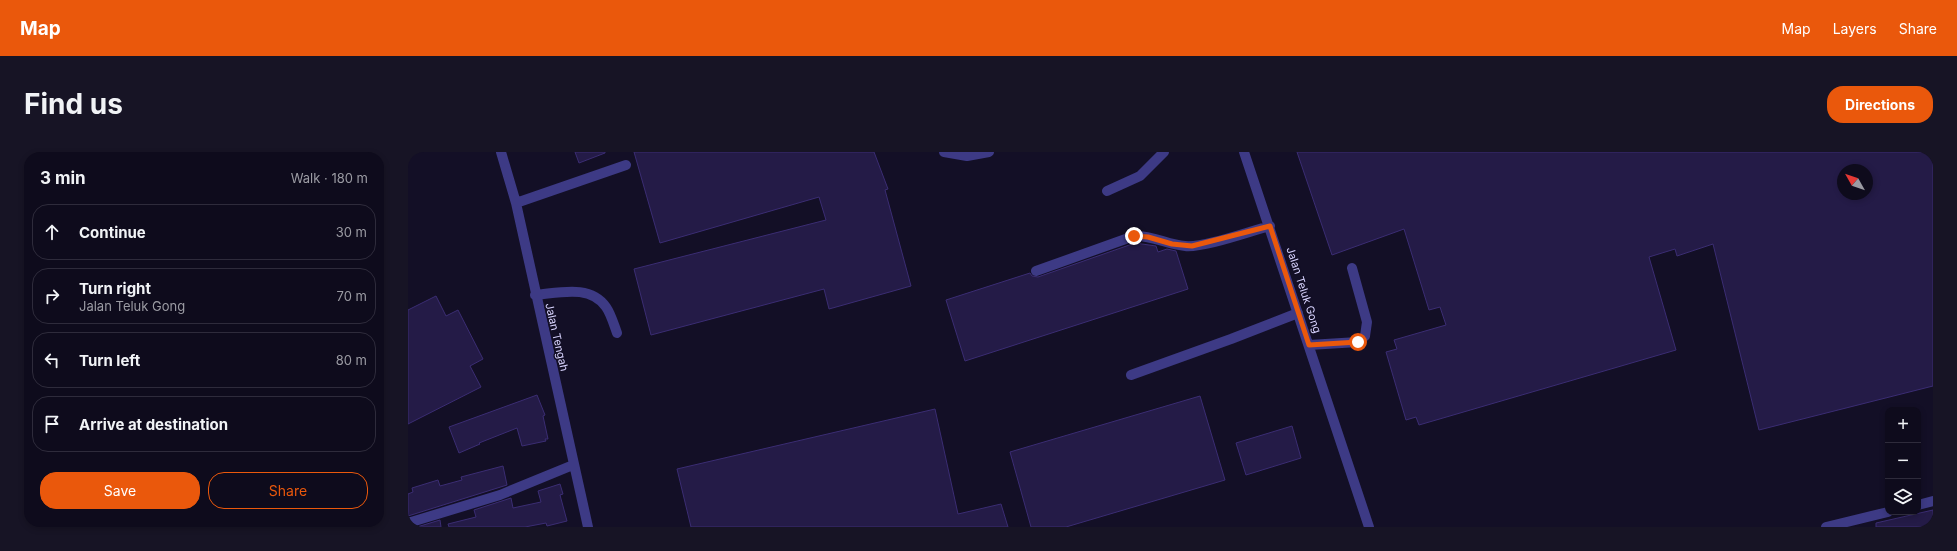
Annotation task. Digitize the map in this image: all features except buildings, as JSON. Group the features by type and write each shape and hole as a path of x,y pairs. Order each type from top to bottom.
{"street":[{"name":"Jalan Tengah","path":"500,152 516,203 535,295 588,527"},
{"path":"944,152 967,156 988,152"},
{"path":"1107,191 1140,176 1164,152"},
{"name":"Jalan Teluk Gong","path":"1244,152 1270,226 1369,527"},
{"path":"516,203 626,165"},
{"path":"1036,271 1134,236 1148,237 1172,244 1192,246 1270,226"},
{"path":"1309,345 1358,342 1365,336 1367,322 1352,268"},
{"path":"535,295 563,292 587,292 598,298 606,307 617,333"},
{"path":"1131,375 1298,313"},
{"path":"408,523 500,495 573,465"},
{"path":"1921,504 1933,501"},
{"path":"1826,527 1885,513"}],"route":[{"path":"1134,236 1148,237 1172,244 1192,246 1270,226 1309,345 1358,342"}]}
